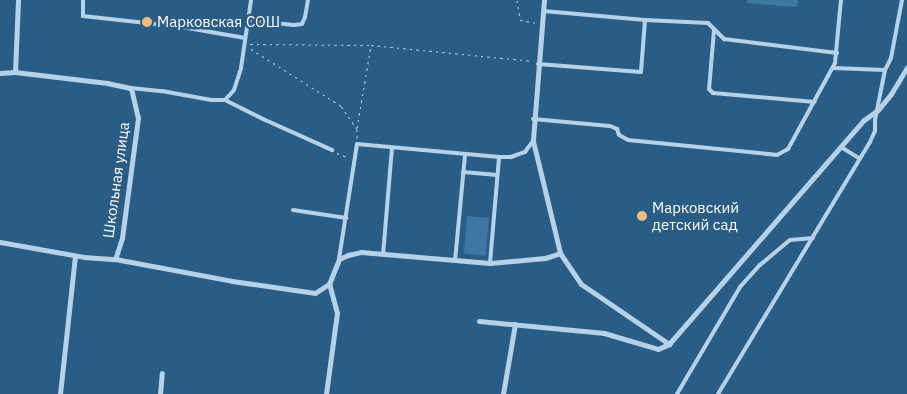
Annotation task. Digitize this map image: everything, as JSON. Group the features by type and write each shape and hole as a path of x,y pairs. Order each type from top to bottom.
{"street":[{"path":"15,72 18,0"},
{"path":"544,0 533,119 533,142 560,253 580,284 669,344"},
{"path":"479,321 604,333 658,349 669,344 864,120 878,110 891,94 907,67"},
{"path":"0,73 15,72 107,82 132,88"},
{"name":"Школьная улица","path":"115,259 122,238 138,118 132,88"},
{"path":"0,242 75,256 115,259 308,293 316,293 328,284 339,259 348,254 361,252 383,256 490,263 545,258 560,253"},
{"path":"60,394 75,256"},
{"path":"326,394 337,313 328,284"},
{"path":"503,394 515,324"},
{"path":"160,394 162,373"}],"lane":[{"path":"83,0 83,16 182,27 245,38"},
{"path":"225,100 234,90 251,0"},
{"path":"248,20 294,25 302,24 308,0"},
{"path":"533,119 610,126 617,130 619,135 628,140 777,155 788,149 833,68 837,53 841,0"},
{"path":"718,394 876,131 878,110 886,70 891,58 902,0"},
{"path":"543,11 645,20 708,23 724,39 837,53"},
{"path":"538,63 641,72 645,20"},
{"path":"714,29 708,89 713,93 815,102"},
{"path":"833,68 886,70"},
{"path":"132,88 162,91 211,100 225,100 263,120 332,150"},
{"path":"339,259 357,144 464,155 511,157 525,152 533,142"},
{"path":"841,147 860,159"},
{"path":"383,256 392,148"},
{"path":"455,261 464,155"},
{"path":"490,263 499,157"},
{"path":"463,172 497,175"},
{"path":"293,210 346,218"},
{"path":"678,394 740,287 760,265 790,240 813,238"}],"path":[{"path":"518,0 521,22 542,23"},
{"path":"244,44 371,44 538,63"},
{"path":"244,44 341,106 357,129"},
{"path":"357,144 357,129 371,44"},
{"path":"332,150 355,160"}],"shaded area":[{"path":"747,0 798,0 797,7 747,3"},
{"path":"467,216 489,218 486,256 464,254"}],"place":[{"name":"Марковская СОШ","path":"147,22"},
{"name":"Марковский детский сад","path":"642,216"}]}
